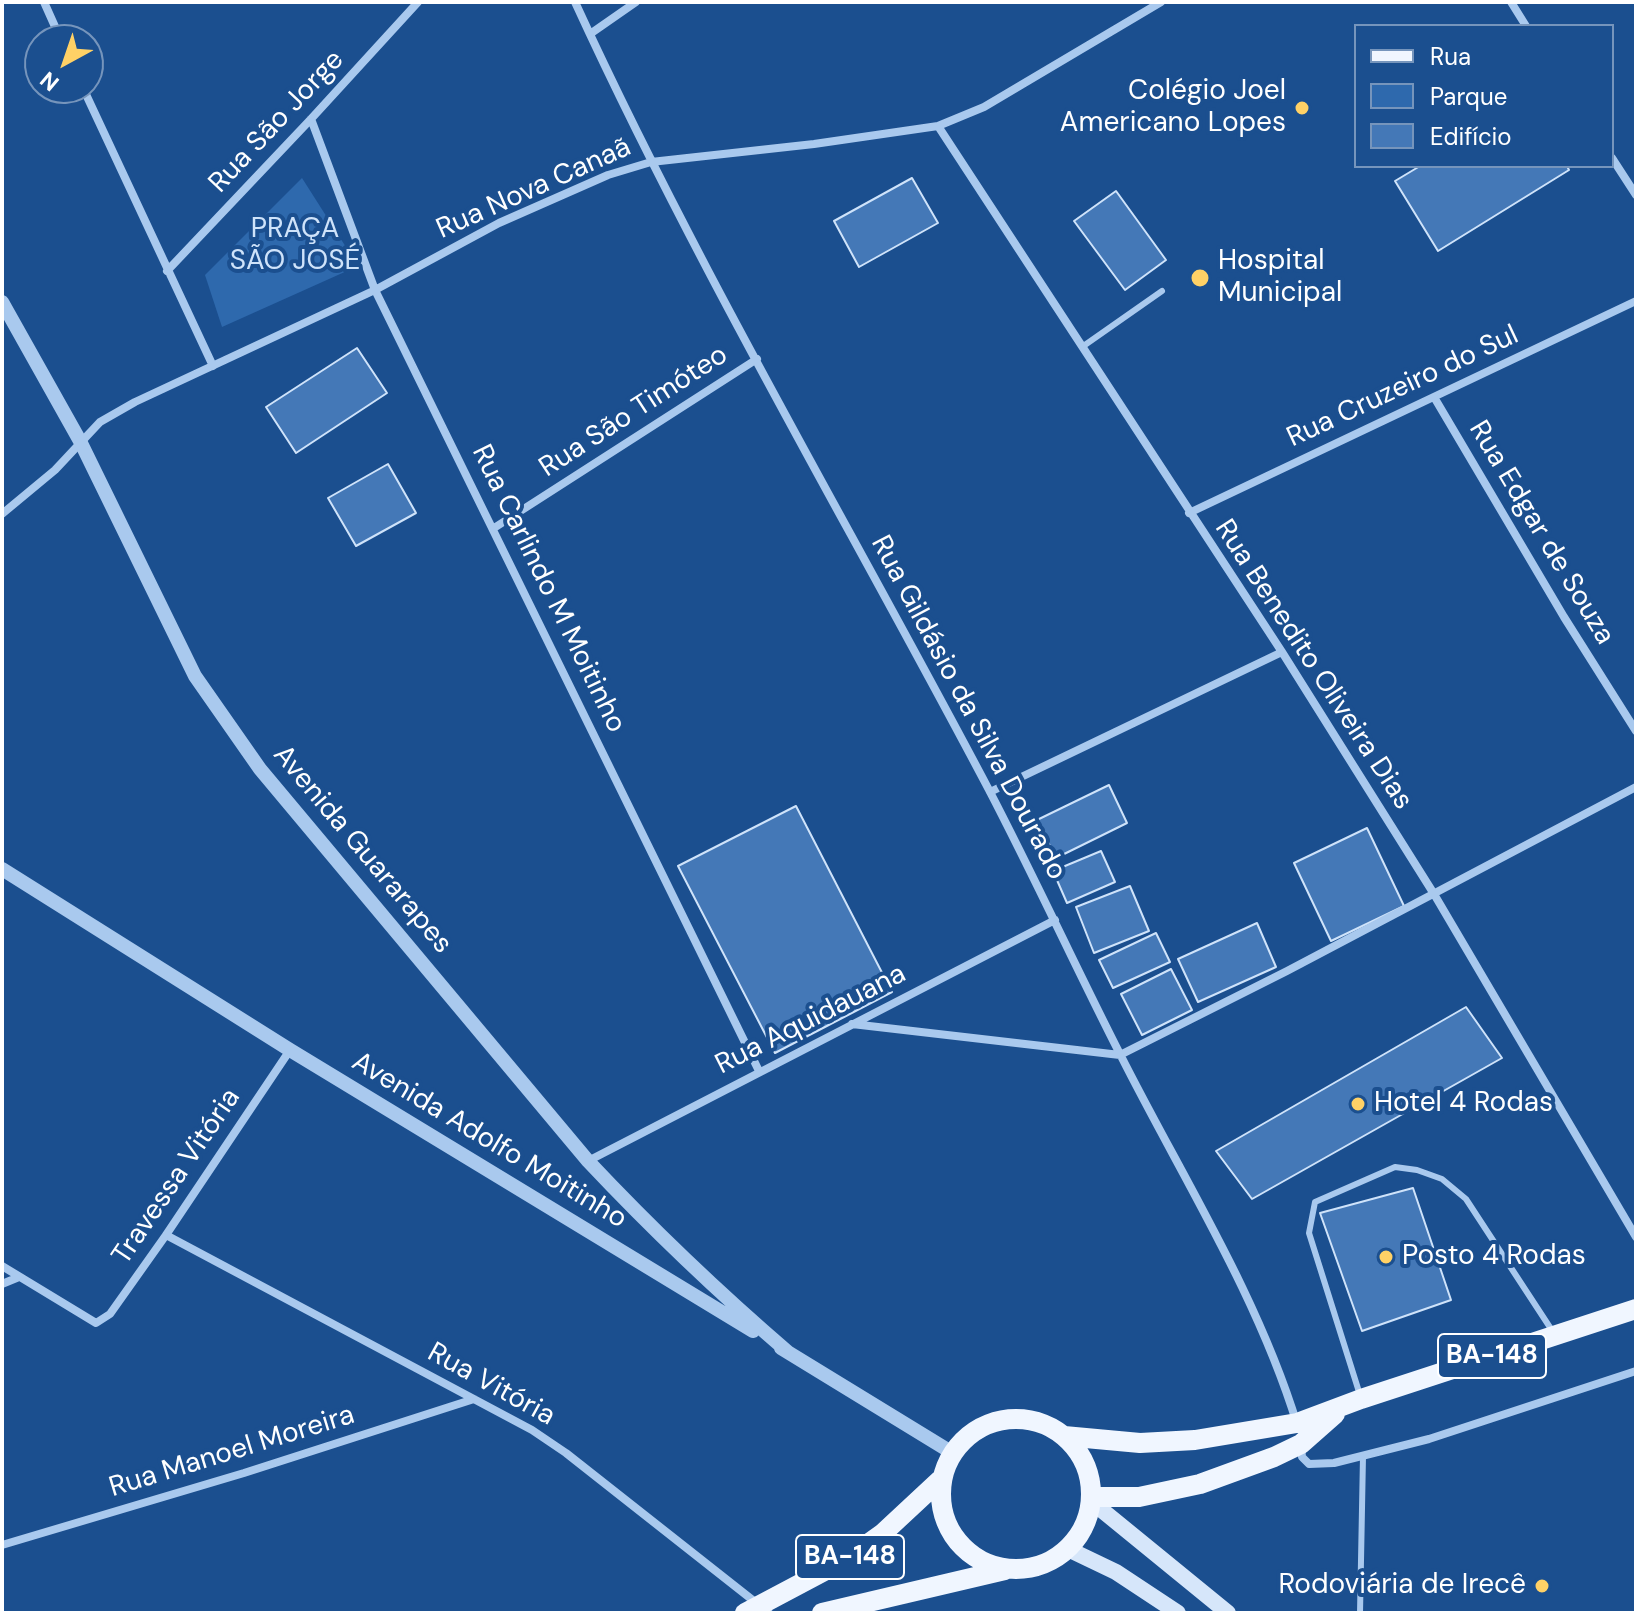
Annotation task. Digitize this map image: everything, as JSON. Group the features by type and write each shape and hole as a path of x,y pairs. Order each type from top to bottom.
{"main road":[{"name":"BA-148","path":"1064,1436 1140,1443 1195,1440 1297,1423 1636,1309"},
{"name":"BA-148","path":"1093,1499 1139,1497 1200,1484 1274,1457 1301,1444 1354,1402"},
{"path":"1004,1418 1036,1421 1064,1436 1084,1461 1093,1499 1086,1524 1068,1549 1039,1567 1007,1570 977,1560 953,1537 941,1510 940,1480 951,1452 974,1430 1004,1418"},
{"name":"BA-148","path":"757,1611 847,1559 882,1534 940,1480"},
{"path":"1093,1499 1228,1613"},
{"path":"1068,1549 1116,1572 1178,1613"},
{"name":"BA-148","path":"822,1613 1007,1570"}],"street":[{"path":"44,2 54,24"},
{"name":"Rua São Jorge","path":"167,271 418,2"},
{"name":"Rua Gildásio da Silva Dourado","path":"575,2 651,162 990,792 1120,1055 1243,1288 1279,1367 1301,1444"},
{"path":"590,34 636,2"},
{"name":"Rua Nova Canaã","path":"2,514 55,470 100,422 135,402 375,290 499,223 608,175 651,162 814,144 938,126 984,107 1161,2"},
{"path":"1511,2 1525,24"},
{"path":"90,104 213,366"},
{"name":"Rua Carlindo M Moitinho","path":"311,119 375,290 759,1071"},
{"name":"Rua Benedito Oliveira Dias","path":"938,126 1282,652 1434,894 1636,1237"},
{"path":"1614,161 1634,189"},
{"name":"Rua Cruzeiro do Sul","path":"1189,513 1636,301"},
{"name":"Avenida Guararapes","path":"2,302 80,441 195,676 260,769 588,1161 713,1288 789,1353"},
{"name":"Rua São Timóteo","path":"494,528 757,359"},
{"name":"Rua Edgar de Souza","path":"1434,397 1564,617 1636,731"},
{"path":"990,792 1282,652"},
{"path":"852,1024 1120,1055 1636,787"},
{"name":"Avenida Adolfo Moitinho","path":"2,869 290,1050 951,1452"},
{"name":"Rua Aquidauana","path":"588,1161 1055,920"},
{"name":"Travessa Vitória","path":"19,1277 96,1323 110,1314 290,1050"},
{"name":"Rua Vitória","path":"166,1235 532,1430 566,1453 757,1611"},
{"path":"2,1266 19,1277"},
{"path":"2,1284 19,1277"},
{"path":"1301,1444 1305,1461 1315,1466 1363,1456 1429,1439 1636,1371"},
{"name":"Rua Manoel Moreira","path":"2,1545 244,1473 474,1399"}],"lane":[{"path":"1082,347 1162,291"},
{"path":"1354,1402 1309,1233 1310,1217 1315,1202 1395,1167 1417,1170 1442,1179 1466,1199 1555,1335"},
{"path":"1360,1613 1363,1456"}],"green space":[{"name":"PRAÇA SÃO JOSÉ","path":"302,178 358,266 222,327 205,275"}],"building":[{"path":"1417,168 1569,170 1438,251 1395,181"},
{"path":"912,178 938,223 859,267 834,221"},
{"path":"1116,191 1166,260 1125,290 1074,221"},
{"path":"357,348 387,393 296,453 266,407"},
{"path":"388,464 416,513 356,546 328,498"},
{"path":"1109,785 1127,823 1056,858 1037,820"},
{"path":"796,806 892,992 775,1053 678,866"},
{"path":"1367,828 1404,906 1331,941 1294,863"},
{"path":"1101,851 1115,882 1067,903 1053,871"},
{"path":"1130,886 1149,931 1094,953 1076,907"},
{"path":"1257,923 1276,967 1198,1002 1178,959"},
{"path":"1156,933 1170,962 1113,988 1099,960"},
{"path":"1171,969 1192,1010 1142,1035 1121,994"},
{"name":"Hotel 4 Rodas","path":"1466,1007 1502,1058 1252,1199 1216,1151"},
{"name":"Posto 4 Rodas","path":"1413,1188 1451,1300 1362,1331 1320,1213"}],"place":[{"name":"Colégio Joel Americano Lopes","path":"1302,108"},
{"name":"Hospital Municipal","path":"1200,278"},
{"name":"Hotel 4 Rodas","path":"1358,1104"},
{"name":"Posto 4 Rodas","path":"1386,1257"},
{"name":"Rodoviária de Irecê","path":"1542,1586"}]}
